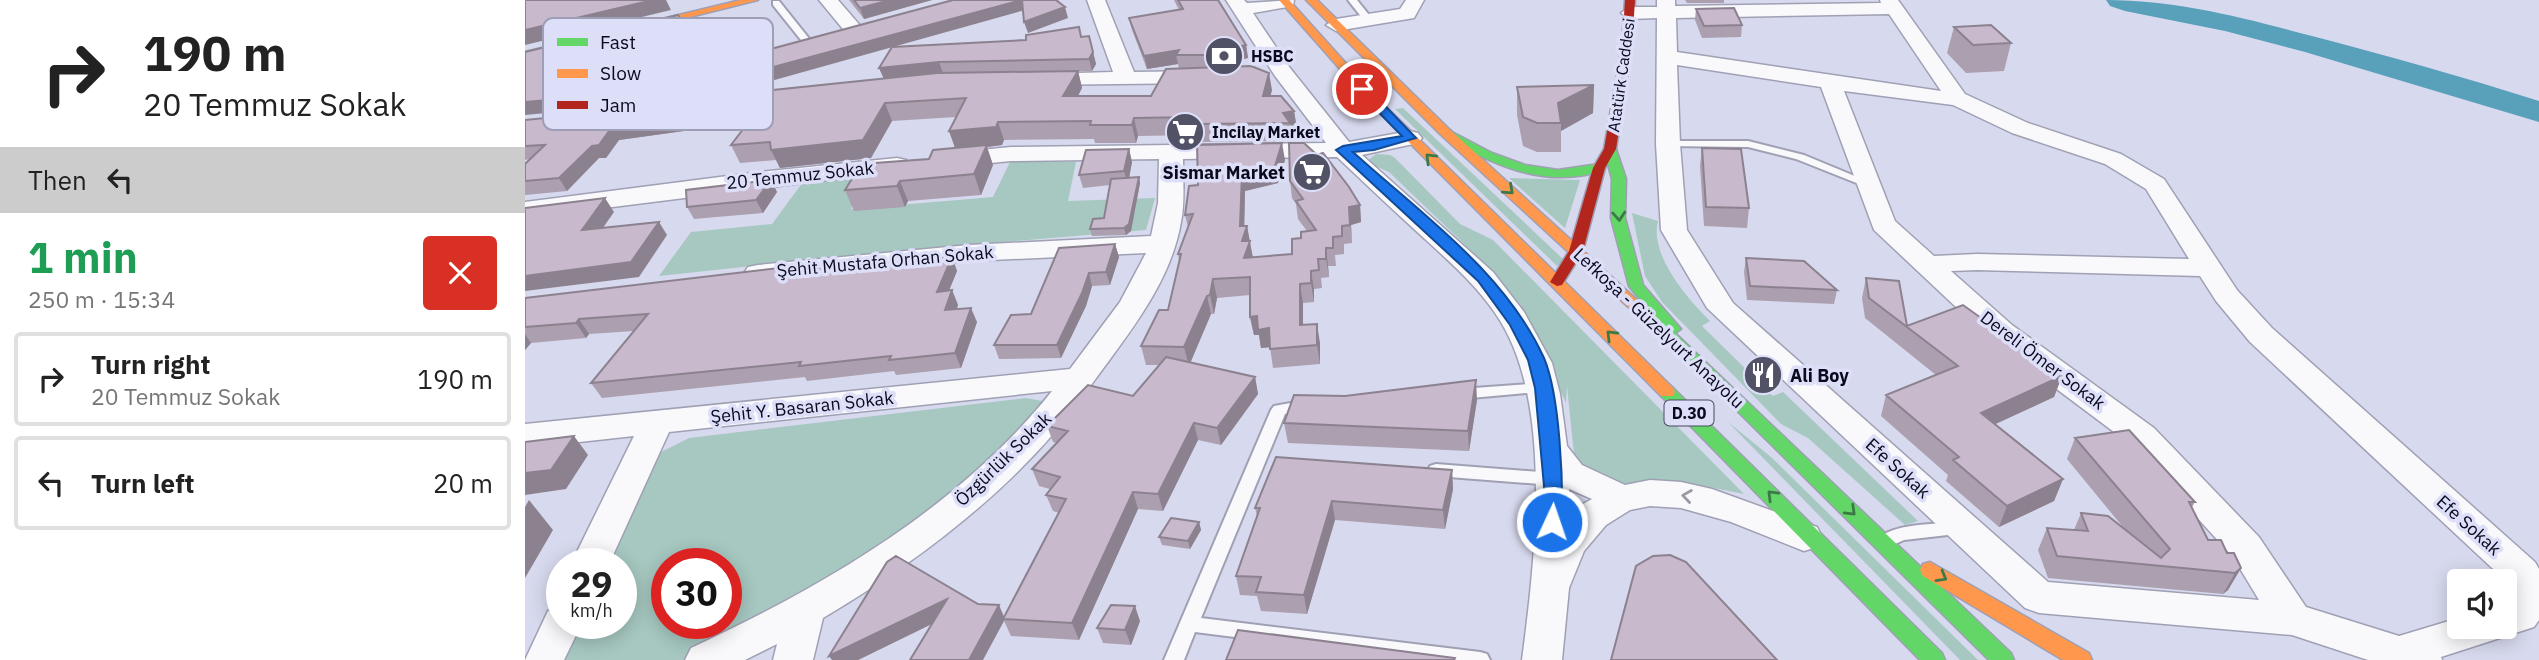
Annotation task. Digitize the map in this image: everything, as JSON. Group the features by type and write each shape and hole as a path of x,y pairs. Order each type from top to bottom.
{"main road":[{"path":"678,18 753,0"},
{"name":"Lefkoşa - Güzelyurt Anayolu","path":"1311,0 1444,131 1715,379 2003,660"},
{"name":"Lefkoşa - Güzelyurt Anayolu","path":"1285,1 1350,76 1410,138 1934,660"},
{"name":"Atatürk Caddesi","path":"1557,282 1577,251 1599,168 1610,149 1630,6"},
{"path":"525,55 543,51"},
{"path":"1444,131 1509,167 1561,174 1585,173 1599,168"},
{"name":"Atatürk Caddesi","path":"1610,149 1619,179 1618,218 1636,286 1715,379"},
{"path":"1883,543 2081,660"}],"street":[{"path":"828,0 854,30"},
{"path":"1096,0 1126,78"},
{"path":"1336,25 1407,14 1415,0"},
{"path":"1285,1 1238,5 1271,73 1343,150 1463,258 1500,297 1531,349 1543,388 1552,464 1551,588 1542,660"},
{"path":"1630,6 1892,4 1957,99"},
{"name":"Efe Sokak","path":"1665,6 1668,144 1674,230 1722,308 2039,597 2292,619 2412,656 2453,639"},
{"path":"782,50 878,23"},
{"path":"1668,57 1910,95 1957,99"},
{"path":"1021,80 1221,77"},
{"name":"Dereli Ömer Sokak","path":"1829,81 1883,224 2001,332 2142,436 2246,547 2292,619"},
{"path":"773,100 826,94"},
{"name":"Efe Sokak","path":"1957,99 2020,128 2113,159 2155,184 2226,295 2261,335 2522,573 2533,597 2517,617"},
{"name":"20 Temmuz Sokak","path":"525,209 751,180 1011,154 1343,150 1410,138"},
{"name":"Özgürlük Sokak","path":"705,660 757,637 805,611 886,558 959,502 1037,432 1128,311 1153,269 1171,207 1171,153"},
{"name":"Şehit Mustafa Orhan Sokak","path":"733,276 826,264 969,253 1162,244"},
{"path":"1929,264 2210,268"},
{"name":"Şehit Y. Basaran Sokak","path":"525,436 1080,378"},
{"path":"598,548 657,423"},
{"path":"1552,464 1620,498"},
{"path":"1551,588 1570,542 1596,513 1620,498 1658,492 1697,496 1820,544"},
{"path":"793,660 805,611"},
{"path":"544,660 554,639"}],"lane":[{"path":"1352,0 1366,18 1377,19"},
{"path":"776,3 808,43"},
{"path":"1668,144 1748,144 1800,157 1868,184"},
{"path":"1450,395 1543,388"},
{"path":"1174,660 1267,457 1279,410 1329,404"},
{"path":"1414,468 1552,464"},
{"path":"1883,543 1902,534 1932,528 1963,528"},
{"path":"1189,624 1480,660"}],"green space":[{"path":"1403,108 1564,260 1557,266 1395,109"},
{"path":"1376,154 1395,158 1460,224 1493,240 1744,494 1688,483 1612,489 1575,464 1567,386 1566,403 1520,304 1482,261 1389,172 1366,162"},
{"path":"1010,162 1076,162 1068,201 1155,198 1146,230 885,252 659,276 691,232 772,224 803,182 865,176 851,209 993,197"},
{"path":"1509,178 1580,180 1565,228"},
{"path":"1632,213 1658,221 1659,248 1672,276 1710,321 1702,326 1773,396 1783,392 1918,521 1905,525 1808,438 1781,424 1662,302 1645,276"},
{"path":"1026,398 1042,401 1041,418 950,498 807,602 742,634 742,548 651,548 651,639 732,639 690,660 562,660 572,639 637,639 637,548 615,548 661,452 689,438"},
{"path":"1728,422 1771,457 1978,660 1960,660"}],"building":[{"path":"525,0 653,0 576,18 543,18 543,26 525,30"},
{"path":"854,0 890,0 860,8"},
{"path":"953,0 1022,0 773,67 773,48"},
{"path":"1022,0 1056,0 1065,7 1024,22"},
{"path":"1178,0 1218,0 1246,45 1205,53 1212,55 1176,55 1179,50 1144,56 1129,18 1183,9"},
{"path":"1734,8 1742,25 1704,26 1696,9"},
{"path":"1991,25 2011,43 1973,45 1954,27"},
{"path":"1079,27 1081,37 1089,36 1093,52 1089,59 939,62 879,68 892,47 1026,40 1026,35"},
{"path":"543,48 543,100 525,102 525,52"},
{"path":"1251,66 1269,73 1263,96 1281,96 1294,111 1283,113 1290,123 1196,124 1196,117 1134,118 1132,125 1090,125 1091,121 998,122 996,127 949,131 966,98 885,103 863,140 771,150 770,142 731,145 742,130 773,130 773,90 937,73 1078,71 1063,96 1151,96 1166,69"},
{"path":"1594,85 1558,103 1561,123 1537,123 1523,117 1517,87"},
{"path":"543,118 543,130 610,130 599,145 592,146 559,178 525,181 525,164 545,145 525,146 525,120"},
{"path":"1282,143 1275,166 1242,174 1240,226 1247,226 1242,241 1250,241 1244,258 1292,254 1292,239 1301,238 1301,232 1316,230 1296,201 1303,199 1290,181 1289,143 1304,143 1317,155 1323,153 1360,205 1349,207 1350,225 1342,226 1342,236 1333,237 1333,248 1326,248 1326,259 1318,259 1319,270 1311,271 1311,283 1300,284 1300,325 1317,324 1317,345 1270,349 1269,328 1258,330 1257,316 1250,317 1250,277 1213,279 1210,295 1207,296 1184,347 1141,346 1159,310 1168,310 1181,254 1178,254 1193,214 1185,215 1189,186 1198,185 1197,145"},
{"path":"987,145 974,174 900,181 897,186 845,190 861,164 929,159 933,150"},
{"path":"1702,148 1741,149 1749,208 1706,207"},
{"path":"1129,149 1124,171 1079,175 1086,150"},
{"path":"1139,177 1129,224 1124,228 1090,229 1093,219 1104,218 1111,179"},
{"path":"771,180 756,200 687,207 686,190"},
{"path":"605,198 582,230 659,222 631,262 525,276 525,208"},
{"path":"1115,244 1106,272 1089,273 1057,345 994,345 1011,315 1031,314 1059,248"},
{"path":"952,257 937,292 952,290 945,310 971,308 955,353 889,360 891,356 799,366 801,362 591,383 648,314 579,319 576,323 525,327 525,298 796,266 793,271"},
{"path":"1746,258 1804,261 1837,290 1750,286"},
{"path":"1866,278 1899,281 1907,326 1963,305 2062,376 1981,413 2063,479 2007,506 1953,460 1959,457 1886,395 1958,366 1869,298"},
{"path":"1166,357 1255,377 1217,428 1194,423 1158,494 1133,492 1072,623 1003,619 1066,499 1046,495 1060,477 1032,469 1068,431 1047,426 1088,385 1133,396"},
{"path":"1476,380 1468,431 1284,423 1294,395 1345,396"},
{"path":"2129,430 2195,502 2189,502 2208,540 2221,540 2227,553 2234,553 2241,568 2235,573 2057,556 2047,528 2088,531 2081,513 2108,516 2161,558 2170,549 2075,438"},
{"path":"574,436 551,470 525,473 525,442"},
{"path":"1276,457 1452,470 1443,510 1332,501 1304,595 1256,592 1261,577 1236,576 1260,508 1255,508"},
{"path":"1171,518 1199,522 1188,541 1159,537"},
{"path":"1670,555 1686,562 1777,660 1611,660 1636,566 1653,556"},
{"path":"896,556 978,604 999,605 969,660 910,660 947,599 829,656 887,562"},
{"path":"1111,605 1135,606 1125,630 1097,628"},
{"path":"1238,630 1455,658 1226,660"}],"waterway":[{"path":"2120,0 2150,9 2240,26 2316,46 2539,112"}],"traffic: fast":[{"path":"1452,136 1505,163 1540,172 1578,172 1599,168"},
{"path":"1610,149 1619,179 1618,218 1636,286 1673,329"},
{"path":"1643,313 1715,379 2003,660"},
{"path":"1667,392 1934,660"}],"traffic: slow":[{"path":"678,18 753,0"},
{"path":"1284,0 1374,101 1667,392"},
{"path":"1311,0 1444,131 1643,313"},
{"path":"525,55 543,51"},
{"path":"1930,570 2081,660"}],"traffic: jam":[{"path":"1557,282 1576,251 1599,168 1610,149 1627,46 1630,0"}],"place":[{"name":"HSBC","path":"1224,56"},
{"name":"Incilay Market","path":"1185,132"},
{"name":"Sismar Market","path":"1312,172"},
{"name":"Ali Boy","path":"1763,375"}],"route":[{"path":"1362,89 1410,138 1343,150 1483,278 1500,297 1536,360 1541,373 1554,486 1552,522"}]}
